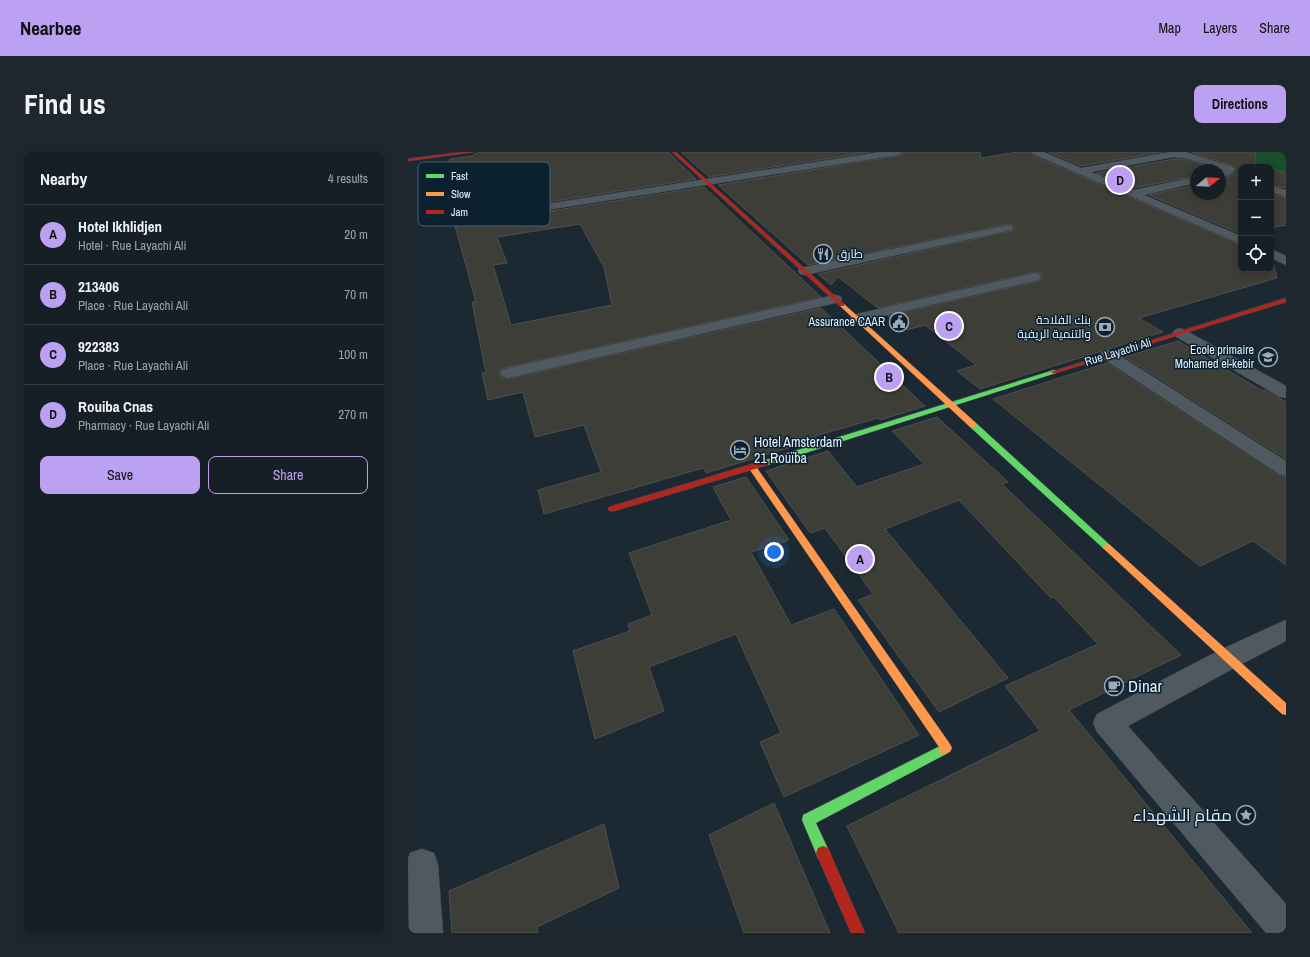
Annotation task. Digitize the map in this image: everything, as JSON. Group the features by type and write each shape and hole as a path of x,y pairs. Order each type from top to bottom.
{"main road":[{"path":"408,160 472,152"},
{"path":"674,152 1286,710"},
{"name":"Rue Layachi Ali","path":"612,509 752,467 1286,300"},
{"path":"752,467 946,748 808,820 858,933"}],"street":[{"path":"550,206 898,152"},
{"path":"1036,152 1238,239"},
{"path":"1080,171 1174,154 1186,155 1214,164"},
{"path":"1226,168 1230,169 1226,173"},
{"path":"1132,194 1190,181"},
{"path":"1276,190 1286,194"},
{"path":"805,271 1008,228"},
{"path":"1274,255 1286,261"},
{"path":"856,318 1034,277"},
{"path":"508,373 835,299"},
{"path":"1180,332 1286,393"},
{"path":"1108,355 1286,470"},
{"path":"1286,630 1229,658 1107,723 1286,930"},
{"path":"422,864 426,933"}],"green space":[{"path":"1219,152 1286,152 1286,173 1274,169 1274,164 1261,164"}],"building":[{"path":"478,152 668,152 696,179 550,202 550,162 449,162 450,159 472,156"},
{"path":"681,152 870,152 709,177"},
{"path":"904,152 980,152 981,158 1018,152 1030,152 1032,155 1238,244 1238,272 1274,272 1274,265 1277,278 1139,318 1163,332 980,389 957,371 976,365 925,325 906,330 888,316 1039,281 1042,278 1040,273 1034,272 878,308 838,277 831,285 818,274 1012,231 1016,228 1013,225 1008,224 808,265 718,185 898,156"},
{"path":"1048,152 1162,152 1081,166"},
{"path":"1191,152 1255,152 1256,164 1238,164 1238,233 1149,195 1190,186 1190,200 1226,200 1226,177 1231,176 1236,168"},
{"path":"1174,159 1185,159 1200,164 1190,164 1190,177 1134,188 1096,173"},
{"path":"1274,169 1286,173 1286,188 1274,186"},
{"path":"704,187 821,297 508,367 501,369 499,372 501,377 508,379 821,308 925,406 880,420 878,418 815,436 818,439 706,473 703,468 544,514 538,490 601,472 584,425 535,437 523,392 488,400 482,373 486,373 472,302 476,302 455,226 550,226 550,211","holes":["580,224 604,267 612,305 511,325 493,265 507,263 497,237"]},
{"path":"1274,194 1286,198 1286,225 1274,227"},
{"path":"1178,341 1263,391 1265,390 1286,402 1286,459 1125,357"},
{"path":"1107,363 1278,475 1286,477 1286,565 1253,541 1200,566 993,399"},
{"path":"937,417 1008,482 1002,484 1181,655 1069,710 1252,933 899,933 847,826 1040,731 1005,686 1098,644 1054,597 1051,598 959,500 885,529 1008,678 939,712 858,600 873,594 825,528 810,533 766,471 828,451 857,487 924,464 892,431"},
{"path":"746,477 789,540 751,552 791,625 834,609 919,735 784,797 760,742 781,733 736,634 649,667 664,711 595,739 573,651 630,631 628,624 652,615 629,553 731,520 713,487"},
{"path":"774,803 830,933 744,933 709,835"},
{"path":"604,824 619,888 537,927 538,933 452,933 449,891"}],"traffic: fast":[{"path":"765,463 1054,372"},
{"path":"973,425 1107,547"},
{"path":"823,853 808,820 944,749"}],"traffic: slow":[{"path":"842,305 973,425"},
{"path":"752,467 946,748 944,749"},
{"path":"1107,547 1286,710"}],"traffic: jam":[{"path":"408,160 472,152"},
{"path":"674,152 842,305"},
{"path":"1054,372 1286,300"},
{"path":"612,509 765,463"},
{"path":"823,853 858,933"}],"place":[{"name":"Rouiba Cnas","path":"1120,180"},
{"name":"طارق","path":"823,254"},
{"name":"Assurance CAAR","path":"899,322"},
{"name":"922383","path":"949,326"},
{"name":"بنك الفلاحة والتنمية الريفية","path":"1105,327"},
{"name":"Ecole primaire Mohamed el-kebir","path":"1268,357"},
{"name":"213406","path":"889,377"},
{"name":"Hotel Amsterdam 21 Rouïba","path":"740,450"},
{"name":"Hotel Ikhlidjen","path":"860,559"},
{"name":"Dinar","path":"1114,686"},
{"name":"مقام الشهداء","path":"1246,815"}]}
